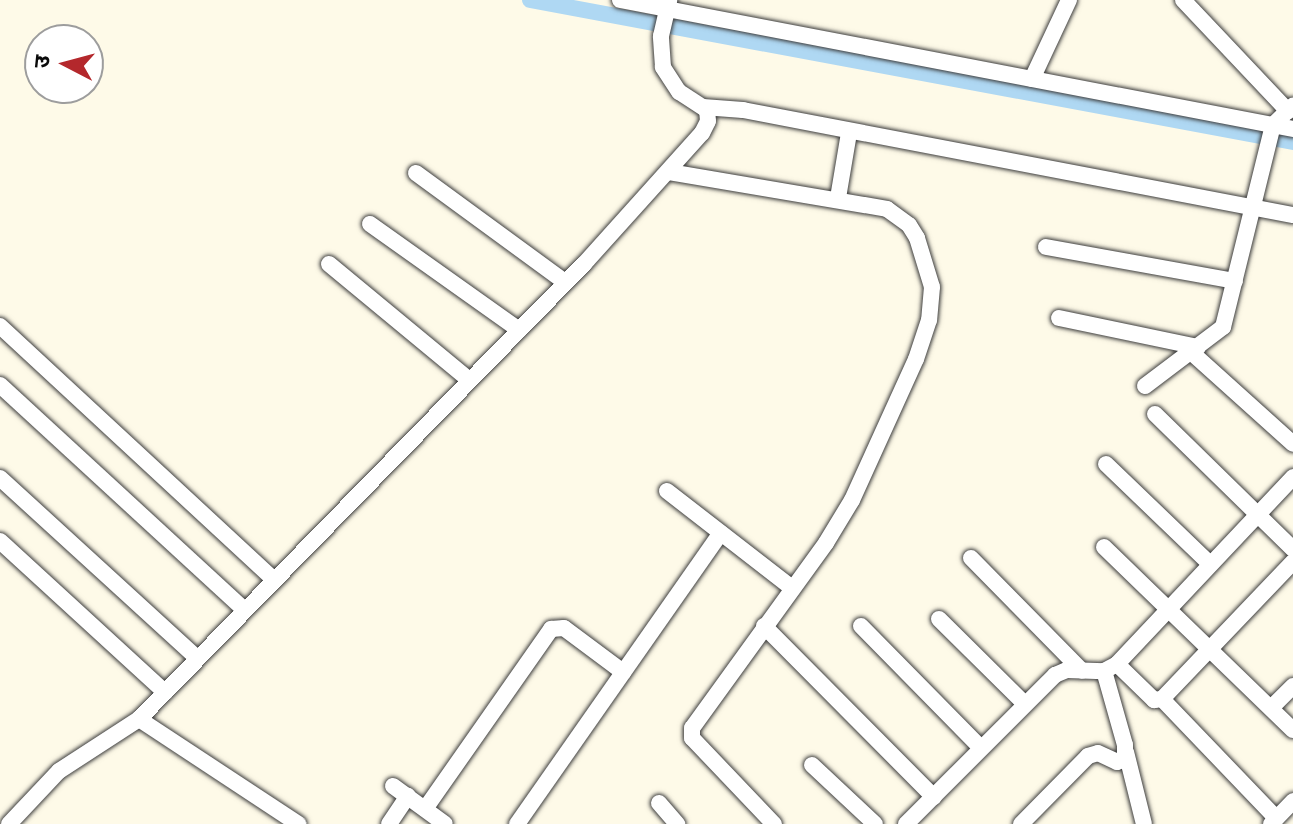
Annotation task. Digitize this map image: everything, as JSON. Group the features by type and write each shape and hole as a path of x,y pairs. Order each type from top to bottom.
{"street":[{"path":"620,0 665,13 1032,79 1272,129 1293,129"},
{"path":"1032,79 1069,0"},
{"path":"1145,386 1223,327 1272,129 1291,108 1183,0"},
{"path":"9,824 59,771 139,719 519,330 702,133 709,116 703,107 679,92 668,79 660,52 665,13"},
{"path":"703,107 743,110 849,133 1293,215"},
{"path":"838,198 849,133"},
{"path":"669,172 838,198 887,209 909,225 928,269 932,302 916,359 852,500 826,543 690,733 774,824"},
{"path":"416,173 565,282"},
{"path":"370,224 519,330"},
{"path":"1046,247 1235,281"},
{"path":"329,264 469,380"},
{"path":"1059,318 1195,350 1293,444"},
{"path":"0,326 273,579"},
{"path":"0,385 244,609"},
{"path":"1155,414 1293,549"},
{"path":"1106,464 1210,564"},
{"path":"906,824 1061,671 1110,668 1293,477"},
{"path":"0,478 197,658"},
{"path":"667,491 792,588"},
{"path":"517,824 721,533"},
{"path":"0,541 165,692"},
{"path":"1104,547 1293,730"},
{"path":"971,558 1082,671"},
{"path":"1110,668 1154,700 1162,699 1293,562"},
{"path":"939,619 1025,704"},
{"path":"764,626 934,797"},
{"path":"861,626 981,748"},
{"path":"425,809 551,629 564,628 623,672"},
{"path":"1110,668 1144,824"},
{"path":"1271,708 1293,686"},
{"path":"1162,699 1273,821 1293,801"},
{"path":"139,719 298,824"},
{"path":"1021,824 1088,756 1098,753 1122,762 1126,752"},
{"path":"812,765 875,824"},
{"path":"393,786 445,824"},
{"path":"389,824 408,796"},
{"path":"659,803 677,824"}],"waterway":[{"path":"530,0 1293,142"}]}
